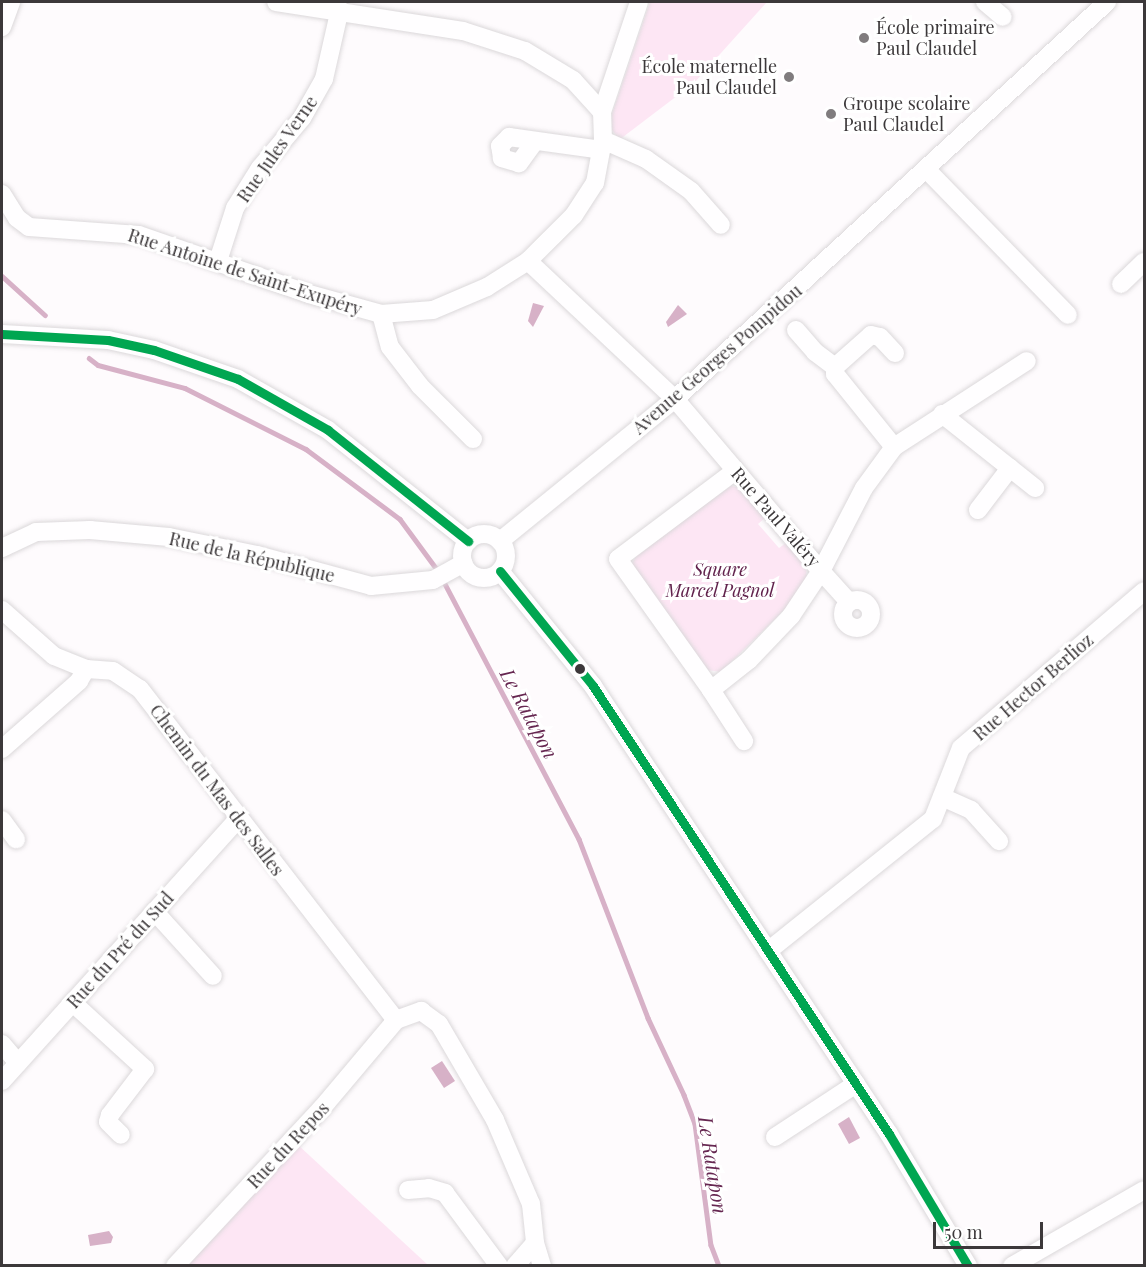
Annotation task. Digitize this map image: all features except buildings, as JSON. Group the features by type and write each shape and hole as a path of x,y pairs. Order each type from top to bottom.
{"street":[{"path":"2,27 11,2"},
{"path":"276,2 338,7 458,30 525,51 573,80 602,112 639,2"},
{"path":"985,2 1003,17"},
{"name":"Avenue Georges Pompidou","path":"500,541 675,399 927,170 1107,2"},
{"name":"Rue Jules Verne","path":"218,261 235,208 260,168 302,118 324,79 338,7"},
{"name":"Rue Antoine de Saint-Exupéry","path":"2,194 17,218 29,226 139,235 309,294 381,314 433,310 487,287 528,261 579,207 595,183 602,145 602,112"},
{"path":"533,144 602,145 646,159 691,191 721,225"},
{"path":"927,170 1068,315"},
{"name":"Rue Paul Valéry","path":"528,261 675,399 820,572 864,488 894,447 942,414 993,386 1027,361"},
{"path":"1121,284 1144,262"},
{"path":"381,314 396,355 420,386 473,439"},
{"path":"796,330 815,352 834,367 835,374 894,447"},
{"path":"2,333 108,340 154,350 238,379 328,429 468,541"},
{"path":"834,367 871,335 880,337 895,353"},
{"path":"942,414 1035,488"},
{"path":"978,510 1010,468"},
{"path":"735,471 618,560 711,690 744,741"},
{"name":"Rue de la République","path":"2,548 36,532 90,530 169,537 246,552 371,586 433,580 458,567"},
{"path":"486,534 500,541 506,559 500,571 480,577 458,567 468,541 486,534"},
{"path":"500,571 593,686 856,1084 968,1266"},
{"path":"711,690 749,660 791,616 820,572 849,602"},
{"name":"Rue Hector Berlioz","path":"768,951 933,819 961,748 1144,591"},
{"name":"Chemin du Mas des Salles","path":"2,610 54,656 86,669 113,670 140,689 238,819 396,1020"},
{"path":"2,749 79,681 86,669"},
{"path":"942,797 971,810 999,841"},
{"name":"Rue du Pré du Sud","path":"2,1081 238,819"},
{"path":"2,820 16,839"},
{"path":"155,912 213,976"},
{"path":"73,1003 145,1069 110,1115 108,1122 121,1135"},
{"path":"396,1020 421,1011 440,1024 495,1120 531,1204 535,1243 542,1266"},
{"name":"Rue du Repos","path":"175,1266 322,1108 396,1020"},
{"path":"2,1044 18,1063"},
{"path":"775,1137 856,1084"},
{"path":"408,1190 429,1188 445,1193 499,1266"},
{"path":"1012,1266 1144,1191"},
{"path":"515,1266 535,1243"}],"green space":[{"path":"650,2 767,2 694,83 619,140 611,128 612,114"},
{"name":"Square Marcel Pagnol","path":"731,486 741,488 765,518 758,524 779,548 786,543 806,568 807,580 784,610 721,672 701,669 630,568 639,550"},
{"path":"297,1144 428,1265 182,1266"}],"shaded area":[{"path":"533,303 544,306 533,327 528,321"},
{"path":"678,305 687,314 668,327 666,322"},
{"path":"442,1061 455,1081 444,1088 431,1068"},
{"path":"849,1117 860,1138 849,1144 838,1124"},
{"path":"109,1231 113,1237 111,1243 90,1246 88,1235"}],"waterway":[{"name":"Le Ratapon","path":"2,276 45,315"},
{"name":"Le Ratapon","path":"89,358 98,365 185,388 306,449 400,519 439,572"},
{"name":"Le Ratapon","path":"443,580 579,839 648,1018 684,1095 695,1124 711,1245 719,1266"}],"transit line":[{"path":"2,334 108,340 154,350 238,379 328,430 468,541"},
{"path":"500,571 593,686 889,1134 968,1266"}],"place":[{"name":"École primaire Paul Claudel","path":"864,38"},
{"name":"École maternelle Paul Claudel","path":"789,77"},
{"name":"Groupe scolaire Paul Claudel","path":"831,114"}]}
